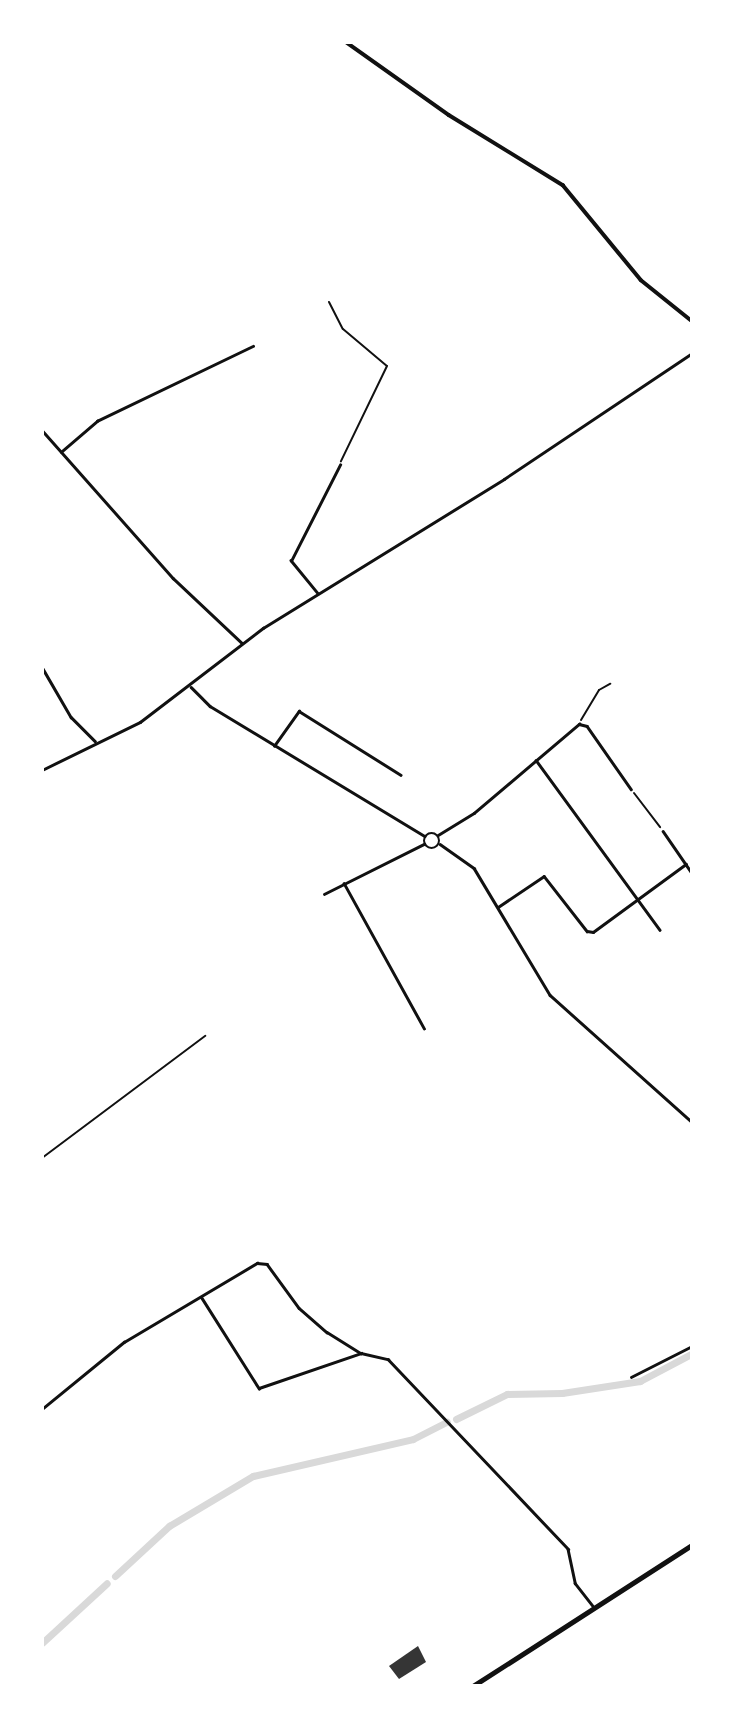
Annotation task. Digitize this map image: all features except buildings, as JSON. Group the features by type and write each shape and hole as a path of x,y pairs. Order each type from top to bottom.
{"main road":[{"path":"473,1686 593,1606 692,1545"}],"street":[{"path":"346,42 449,115 563,185 641,280 692,321"},
{"path":"61,452 97,421 253,346"},
{"path":"42,770 126,730 191,687 242,643 504,479 692,353"},
{"path":"42,430 173,578 242,643"},
{"path":"318,594 291,561 340,465"},
{"path":"42,667 71,717 96,742"},
{"path":"191,687 210,706 425,836 438,835 474,813 579,724 587,726 631,789"},
{"path":"274,746 299,711 401,775"},
{"path":"536,760 660,930"},
{"path":"663,831 692,873"},
{"path":"438,835 440,844 470,863 550,995 692,1122"},
{"path":"424,844 425,836"},
{"path":"424,844 433,849 440,844"},
{"path":"324,894 424,844"},
{"path":"498,907 544,876 590,932 686,864"},
{"path":"344,883 424,1028"},
{"path":"42,1409 124,1342 257,1263 267,1264 299,1308 361,1353 388,1359 484,1456 568,1549 575,1583 593,1606"},
{"path":"202,1298 259,1388 361,1353"},
{"path":"631,1377 692,1346"}],"path":[{"path":"329,302 343,329 387,366 340,465"},
{"path":"579,724 599,690 610,684"},
{"path":"631,789 663,831"},
{"path":"42,1158 205,1036"}],"waterway":[{"path":"456,1419 507,1394 562,1393 640,1381 691,1354"},
{"path":"115,1576 169,1526 253,1476 413,1439 447,1422"},
{"path":"42,1643 107,1583"}]}
